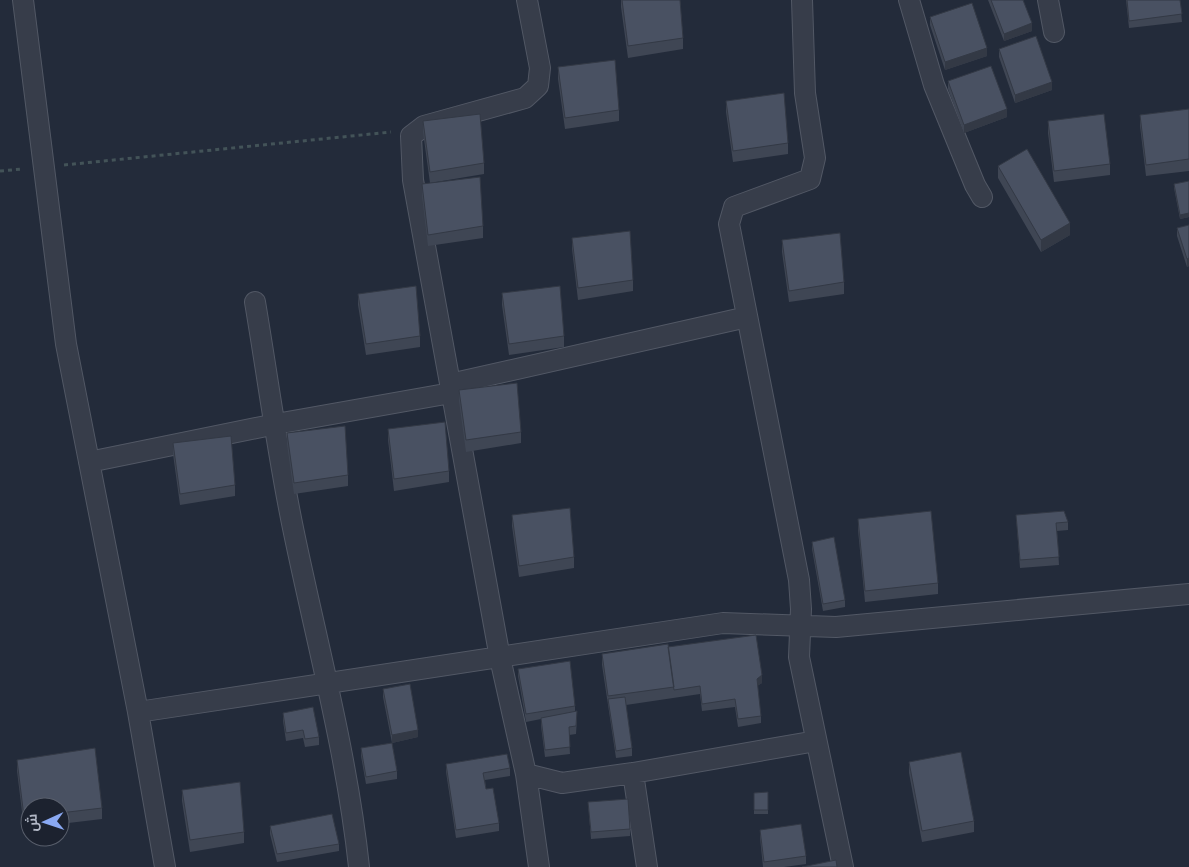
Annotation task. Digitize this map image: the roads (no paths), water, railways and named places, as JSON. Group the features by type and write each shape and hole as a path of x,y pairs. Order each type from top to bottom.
{"street":[{"path":"23,0 66,344 138,712 165,867"},
{"path":"527,0 540,68 538,86 525,98 424,126 411,136 413,180 500,658 526,774 538,867"},
{"path":"802,0 805,93 815,158 810,180 734,207 729,224 799,580 799,657 842,867"},
{"path":"909,0 934,85 975,186 982,197"},
{"path":"1048,0 1054,32"},
{"path":"255,302 293,532 328,684 355,829 359,867"},
{"path":"89,462 451,388 747,317"},
{"path":"138,712 723,623 836,628 1189,594"},
{"path":"526,774 562,783 633,773 816,741"},
{"path":"633,773 647,867"}]}
